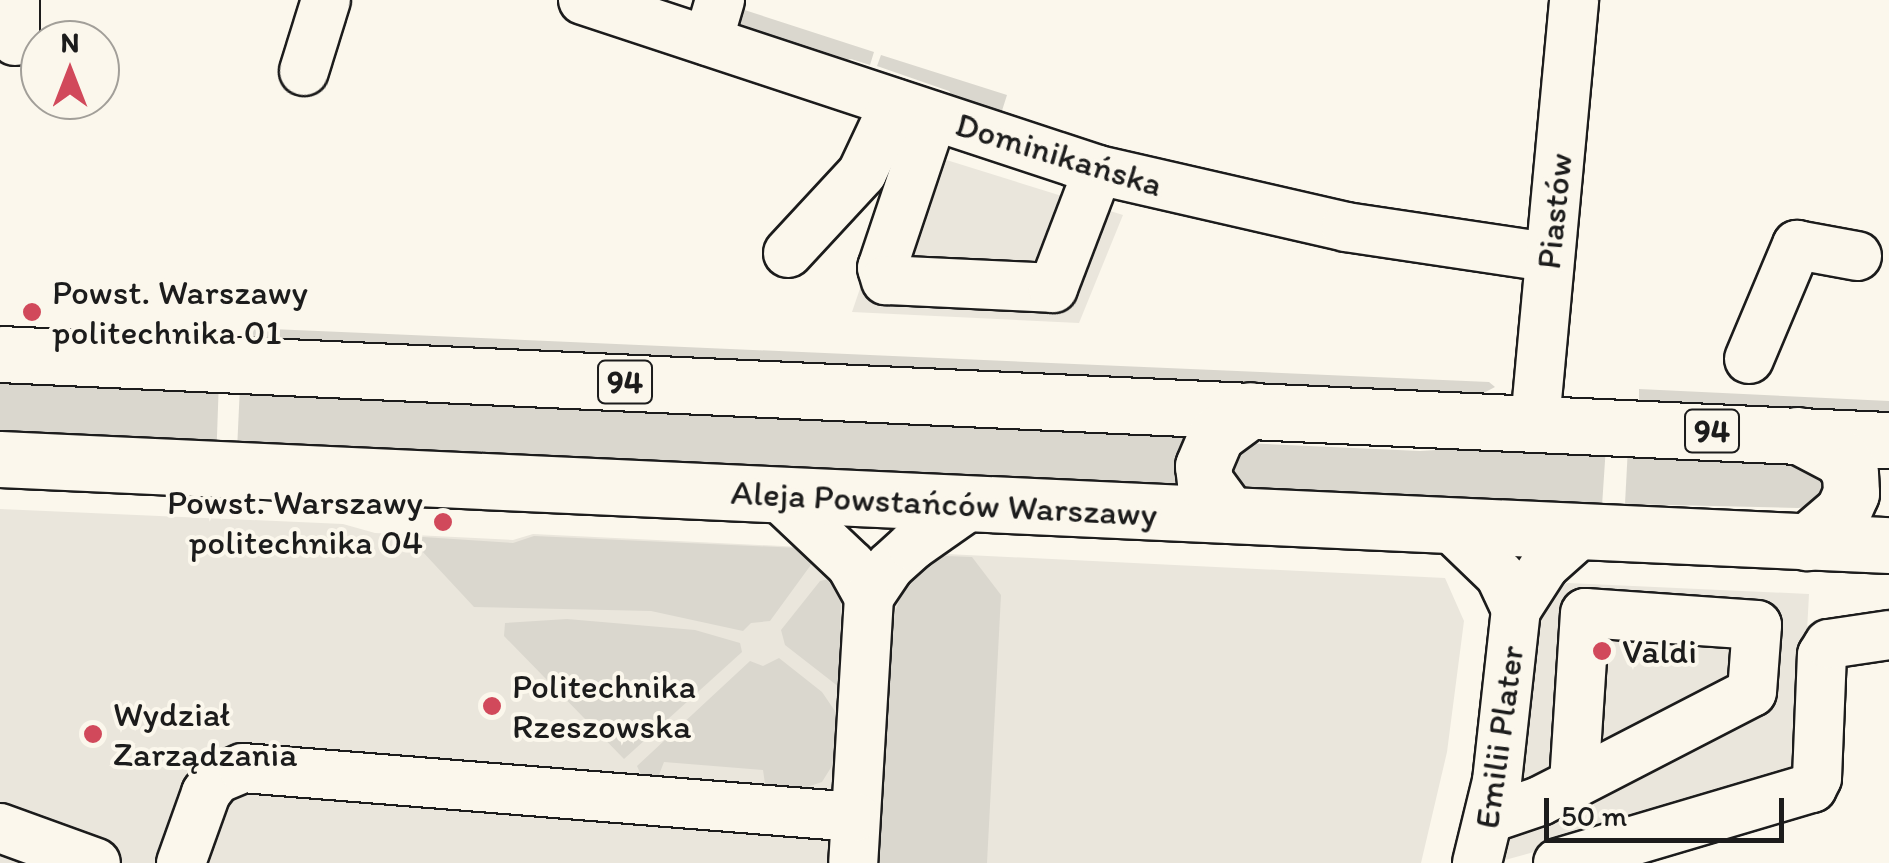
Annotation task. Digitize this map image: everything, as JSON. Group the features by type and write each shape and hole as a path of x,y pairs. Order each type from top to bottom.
{"main road":[{"name":"94","path":"0,354 1889,440"},
{"path":"1229,515 1205,482 1202,466 1216,436 1250,410"},
{"path":"1797,435 1841,458 1850,473 1851,493 1843,510 1807,542"},
{"name":"Aleja Powstańców Warszawy","path":"0,458 1889,545"}],"street":[{"path":"304,71 326,0"},
{"name":"Dominikańska","path":"583,0 714,20 914,110 1098,170 1346,227 1548,257"},
{"name":"Piastów","path":"1535,422 1574,0"},
{"path":"914,110 882,268 886,280 1053,288 1098,170"},
{"path":"788,253 914,110"},
{"path":"1749,359 1797,245 1857,256"},
{"path":"181,863 206,793 217,779 243,768 854,840 868,598 851,565 777,495"},
{"path":"868,598 890,566 972,504"},
{"name":"Emilii Plater","path":"1449,526 1500,576 1516,610"},
{"name":"Emilii Plater","path":"1484,841 1516,610 1545,565 1582,532"},
{"path":"1484,841 1574,784 1752,692 1757,625 1585,613 1574,784"},
{"path":"1558,863 1812,788 1817,778 1822,656 1829,644 1889,634"},
{"path":"0,828 96,863"}],"shaded area":[{"path":"729,5 874,52 870,65 851,59 835,64 736,27"},
{"path":"881,55 1007,95 1000,117 958,104 949,91 877,66"},
{"path":"908,148 1123,215 1079,323 852,312"},
{"path":"250,328 1489,382 1495,387 1478,396 241,339"},
{"path":"0,375 219,383 217,446 0,438"},
{"path":"240,386 1187,435 1185,489 237,450"},
{"path":"1639,389 1889,401 1889,413 1639,408"},
{"path":"1243,443 1420,451 1551,443 1606,446 1602,506 1248,497 1221,469"},
{"path":"1628,447 1822,464 1825,490 1808,507 1798,508 1625,504"},
{"name":"Politechnika Rzeszowska","path":"0,509 343,524 375,533 513,540 533,534 1445,578 1464,621 1447,752 1421,863 0,863"},
{"path":"408,536 513,543 534,536 799,548 813,562 770,621 751,623 743,631 651,611 474,607"},
{"path":"945,556 972,557 1001,595 987,863 878,863 892,621 906,581 924,564"},
{"path":"829,579 841,600 839,687 785,645 781,630 820,581"},
{"path":"1546,582 1809,594 1799,780 1494,863 1533,611"},
{"path":"567,619 695,630 740,643 742,652 624,759 504,636 505,623"},
{"path":"779,658 822,692 837,714 835,761 822,782 807,787 765,784 763,770 664,762 655,785 642,777 637,766 750,661 763,666"}],"place":[{"name":"Powst. Warszawy politechnika 01","path":"32,312"},
{"name":"Powst. Warszawy politechnika 04","path":"443,522"},
{"name":"Valdi","path":"1602,651"},
{"name":"Politechnika Rzeszowska","path":"492,706"},
{"name":"Wydział Zarządzania","path":"93,734"}]}
